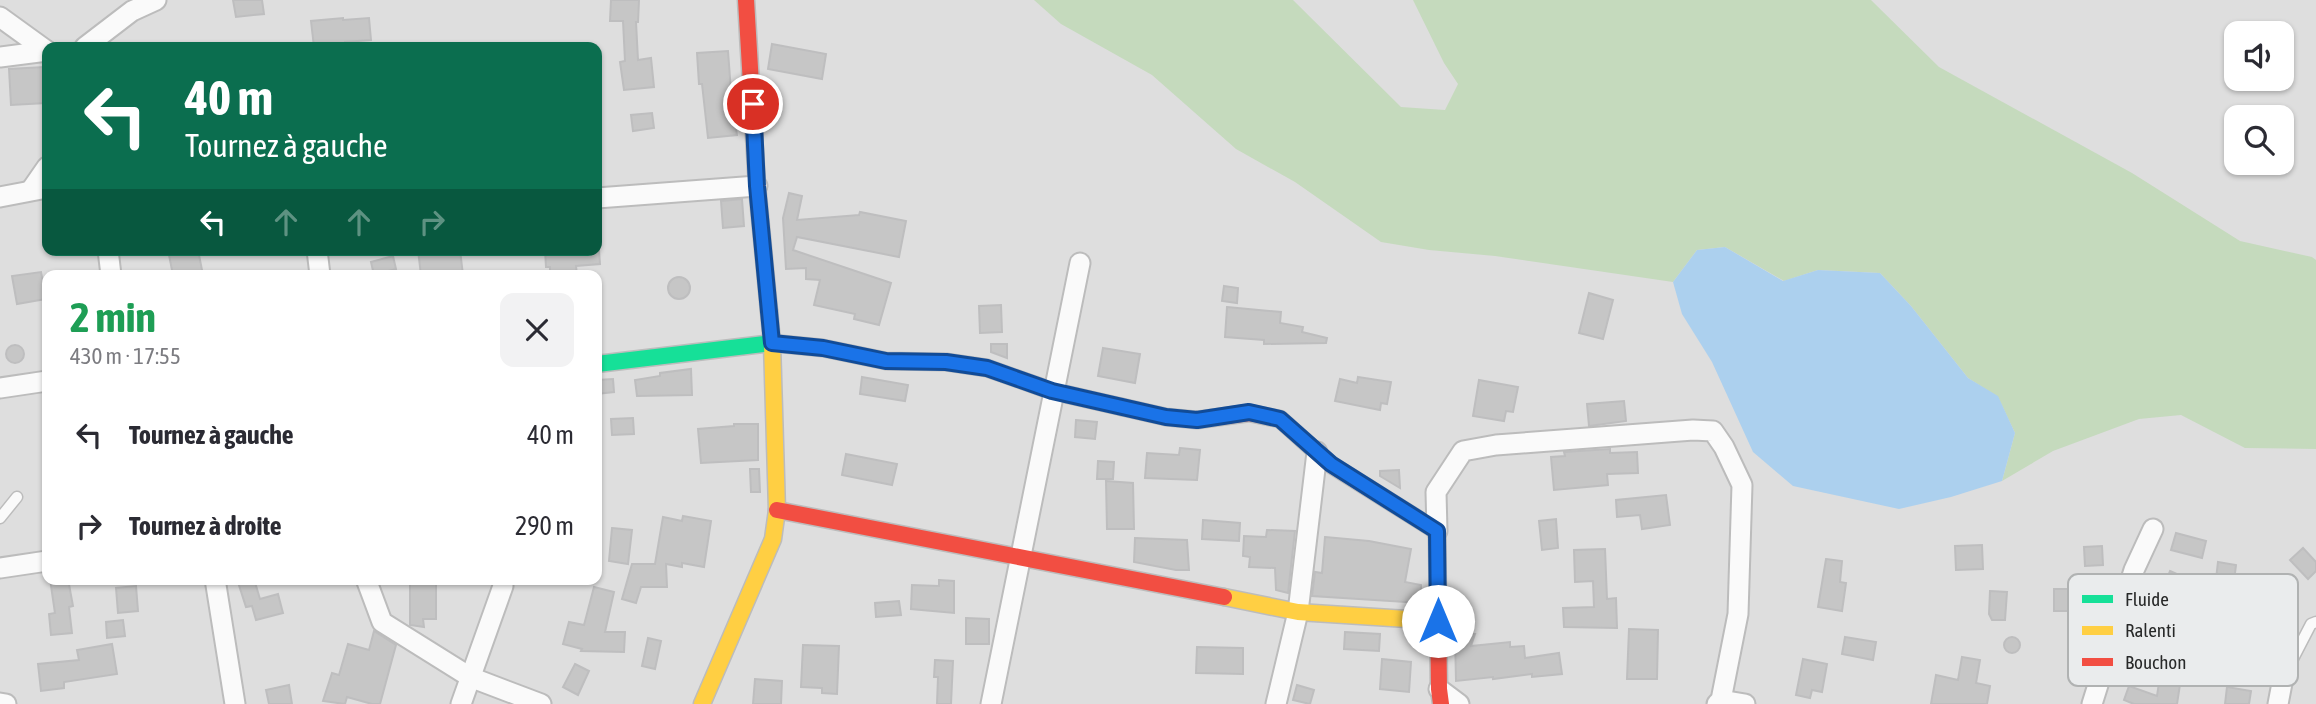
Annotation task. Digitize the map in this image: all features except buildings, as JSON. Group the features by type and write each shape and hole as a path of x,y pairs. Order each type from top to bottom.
{"street":[{"path":"92,42 132,11 156,0"},
{"path":"702,704 773,539 777,510 772,343 757,186 746,0"},
{"path":"0,17 42,47"},
{"path":"0,57 42,52"},
{"path":"602,198 757,186"},
{"path":"0,197 39,189"},
{"path":"990,704 1080,263"},
{"path":"602,363 772,343 823,348 886,361 946,362 987,368 1052,391 1166,417 1197,420 1249,412 1280,419 1331,464 1437,531"},
{"path":"0,388 42,382"},
{"path":"1459,704 1440,696 1436,492 1463,451 1496,445 1693,430 1713,431 1724,447 1742,485 1738,614 1719,702 1745,704"},
{"path":"1276,704 1298,612 1317,452"},
{"path":"777,510 1298,612 1438,621"},
{"path":"2133,574 2153,529"},
{"path":"0,568 42,562"},
{"path":"216,585 235,704"},
{"path":"368,585 382,622 470,677 541,704"},
{"path":"461,704 503,585"},
{"path":"2092,704 2097,686"},
{"path":"2278,704 2281,686"},
{"path":"0,702 6,704"}],"lane":[{"path":"0,518 17,497"},
{"path":"2298,649 2311,624 2316,621"}],"green space":[{"path":"1034,0 1293,0 1401,107 1445,110 1458,84 1444,63 1413,0 1871,0 1939,67 2132,173 2240,241 2316,260 2316,449 2245,448 2181,415 2139,419 2053,451 2002,481 2015,433 1998,397 1968,378 1911,306 1880,273 1818,270 1784,281 1725,247 1697,250 1673,282 1381,242 1295,182 1236,149 1152,75 1061,24"}],"water":[{"path":"1725,247 1783,281 1818,270 1880,273 1911,306 1968,378 1998,396 2015,433 2002,481 1899,509 1793,486 1753,452 1712,362 1682,314 1673,282 1697,250"}],"traffic: fast":[{"path":"602,363 772,343 823,348 886,361 946,362 987,368 1052,391 1122,407"}],"traffic: slow":[{"path":"702,704 773,539 777,510 769,311"},
{"path":"1224,597 1298,612 1438,621"}],"traffic: jam":[{"path":"746,0 757,186 769,311"},
{"path":"1122,407 1166,417 1197,420 1249,413 1280,419 1330,464 1437,531 1441,704"},
{"path":"777,510 1224,597"}],"route":[{"path":"753,104 757,186 772,343 823,348 886,361 946,362 987,368 1052,391 1166,417 1197,420 1249,412 1280,419 1331,464 1437,531 1438,621"}]}
